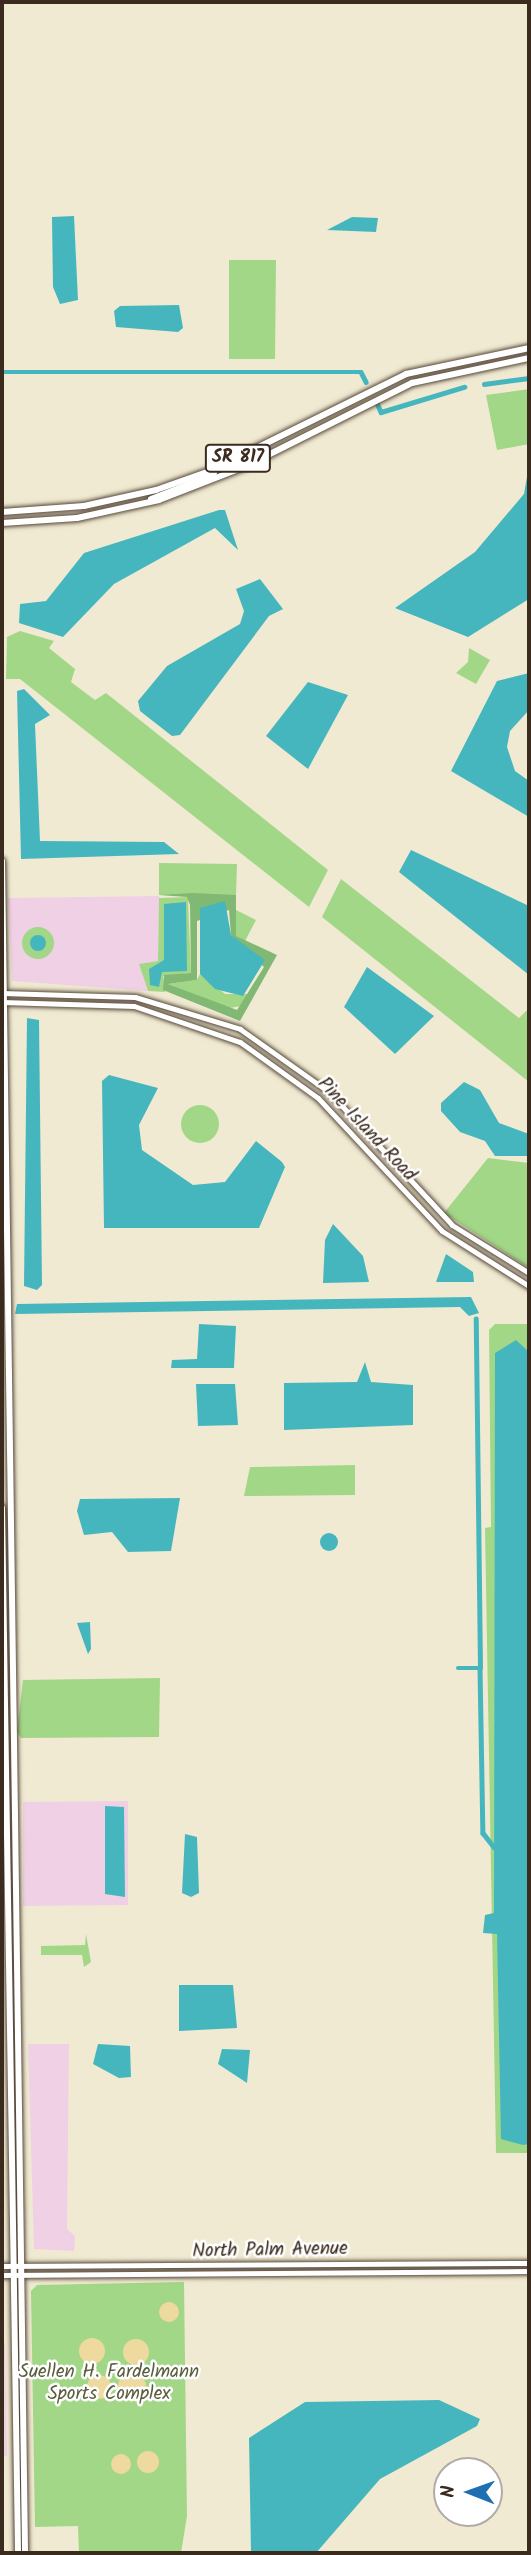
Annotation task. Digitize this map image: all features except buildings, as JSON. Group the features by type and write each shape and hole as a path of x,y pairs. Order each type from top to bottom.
{"main road":[{"name":"SR 817","path":"2,512 108,502 216,468 394,378 529,348"},
{"name":"SR 817","path":"2,523 140,505 246,466 345,411 411,383 529,358"},
{"path":"140,505 213,475 216,468"},
{"path":"2,861 11,1856 22,2269 26,2553"},
{"name":"Pine Island Road","path":"3,993 137,997 240,1029 328,1091 452,1225 529,1273"},
{"name":"Pine Island Road","path":"3,1002 134,1006 240,1042 318,1098 442,1231 529,1286"},
{"path":"2,1508 11,1856"},
{"path":"13,1961 12,2277 18,2553"},
{"name":"North Palm Avenue","path":"2,2266 22,2269 529,2263"},
{"path":"277,2266 277,2274"},
{"name":"North Palm Avenue","path":"2,2275 21,2277 529,2271"}],"shaded area":[{"path":"159,896 158,961 139,964 148,991 12,981 8,898"},
{"path":"128,1801 128,1905 23,1906 23,1802"},
{"path":"28,2044 69,2044 67,2229 75,2236 74,2251 34,2249"},
{"path":"2,2343 5,2343 7,2456 2,2456"}],"green space":[{"path":"229,260 276,260 275,359 229,359"},
{"path":"529,389 529,444 497,450 486,395"},
{"path":"20,631 54,641 49,648 75,669 71,682 95,700 106,693 328,870 309,907 20,679 6,679 7,637"},
{"path":"469,648 490,660 476,684 456,673 468,662"},
{"path":"159,863 237,864 236,895 159,895"},
{"path":"341,879 519,1018 529,1008 529,1082 322,917"},
{"path":"159,895 236,895 236,936 277,955 240,1021 163,990 164,975 191,973 190,905 187,897","holes":["229,910 231,935 264,967 237,1010 168,984 197,980 197,921"]},
{"path":"188,897 191,973 163,976 165,992 148,991 139,964 158,961 159,898"},
{"path":"236,910 256,920 245,941 236,936"},
{"path":"38,927 50,931 54,943 50,955 38,959 26,955 22,943 26,931"},
{"path":"200,974 225,994 248,994 242,1006 229,1008 168,984 197,980"},
{"path":"200,1105 213,1111 219,1124 213,1137 200,1143 187,1137 181,1124 187,1111"},
{"path":"488,1158 529,1163 529,1268 444,1213"},
{"path":"495,1324 529,1324 529,2153 496,2153 485,1528 491,1527 489,1330"},
{"path":"355,1465 355,1495 244,1496 250,1467"},
{"path":"160,1678 159,1737 21,1738 17,1732 23,1680"},
{"path":"86,1934 91,1962 84,1967 82,1955 41,1955 41,1946 85,1945"},
{"name":"Suellen H. Fardelmann Sports Complex","path":"184,2282 187,2516 181,2553 79,2553 78,2526 35,2527 31,2291 37,2285"}],"sand":[{"path":"169,2302 176,2305 179,2312 176,2319 169,2322 162,2319 159,2312 162,2305"},
{"path":"92,2338 101,2342 105,2351 101,2360 92,2364 83,2360 79,2351 83,2342"},
{"path":"136,2339 145,2343 149,2352 145,2361 136,2365 127,2361 123,2352 127,2343"},
{"path":"132,2373 142,2377 146,2387 142,2397 132,2401 122,2397 118,2387 122,2377"},
{"path":"99,2375 108,2378 111,2387 108,2396 99,2399 90,2396 87,2387 90,2378"},
{"path":"148,2451 156,2454 159,2462 156,2470 148,2473 140,2470 137,2462 140,2454"},
{"path":"117,2454 125,2454 131,2464 125,2474 117,2474 111,2468 111,2460"}],"water":[{"path":"74,216 78,300 60,304 53,287 52,217"},
{"path":"352,217 378,218 376,232 327,230"},
{"path":"179,305 183,328 178,332 116,327 114,311 120,306"},
{"path":"529,465 529,599 468,637 395,608 475,552 524,494"},
{"path":"225,510 238,550 215,528 114,584 63,637 19,623 20,604 46,601 84,553"},
{"path":"260,579 283,609 269,616 180,735 172,736 140,711 138,701 167,666 240,624 244,611 236,589"},
{"path":"529,673 529,710 510,731 507,747 515,771 529,781 529,817 451,771 497,681"},
{"path":"308,682 348,695 308,769 266,736"},
{"path":"24,689 50,715 35,724 40,841 164,842 179,854 21,859 17,691"},
{"path":"411,850 529,906 529,975 399,872"},
{"path":"225,901 231,935 265,960 243,996 215,989 200,974 200,908"},
{"path":"186,902 187,971 162,972 159,987 150,985 149,969 164,960 164,904"},
{"path":"38,935 46,943 38,951 30,943"},
{"path":"367,967 434,1016 395,1054 344,1007"},
{"path":"27,1018 39,1020 42,1285 37,1290 24,1286"},
{"path":"109,1075 158,1088 139,1125 142,1150 193,1185 225,1182 256,1141 282,1162 285,1167 259,1228 104,1228 102,1081"},
{"path":"464,1082 480,1090 499,1123 529,1134 529,1156 495,1156 485,1141 460,1132 441,1111 441,1103"},
{"path":"333,1224 363,1256 369,1282 323,1283 325,1240"},
{"path":"446,1254 473,1272 474,1282 436,1282"},
{"path":"471,1297 479,1313 469,1316 460,1307 15,1314 17,1304"},
{"path":"199,1324 236,1326 234,1368 171,1368 172,1360 197,1359"},
{"path":"516,1340 529,1352 529,2144 523,2145 501,2139 497,1934 483,1933 485,1915 494,1913 495,1353"},
{"path":"365,1362 371,1382 413,1385 413,1425 284,1430 284,1383 357,1382"},
{"path":"196,1384 235,1384 238,1425 198,1426"},
{"path":"180,1498 171,1551 128,1552 112,1532 84,1535 77,1511 80,1499"},
{"path":"325,1533 333,1533 338,1542 336,1549 325,1551 320,1546 320,1538"},
{"path":"90,1622 91,1649 88,1654 77,1623"},
{"path":"105,1806 124,1807 125,1897 105,1894"},
{"path":"185,1834 197,1837 199,1893 191,1897 182,1893"},
{"path":"179,1985 233,1985 237,2028 179,2031"},
{"path":"98,2044 130,2046 131,2077 119,2078 93,2064"},
{"path":"222,2049 250,2050 247,2083 218,2064"},
{"path":"439,2400 480,2419 477,2426 380,2479 316,2553 251,2553 249,2438 305,2402"}],"waterway":[{"path":"2,372 361,372 366,382"},
{"path":"484,384 529,378"},
{"path":"377,403 381,412 464,387"},
{"path":"458,1668 480,1668 476,1319"},
{"path":"480,1668 483,1833 494,1847"}]}
